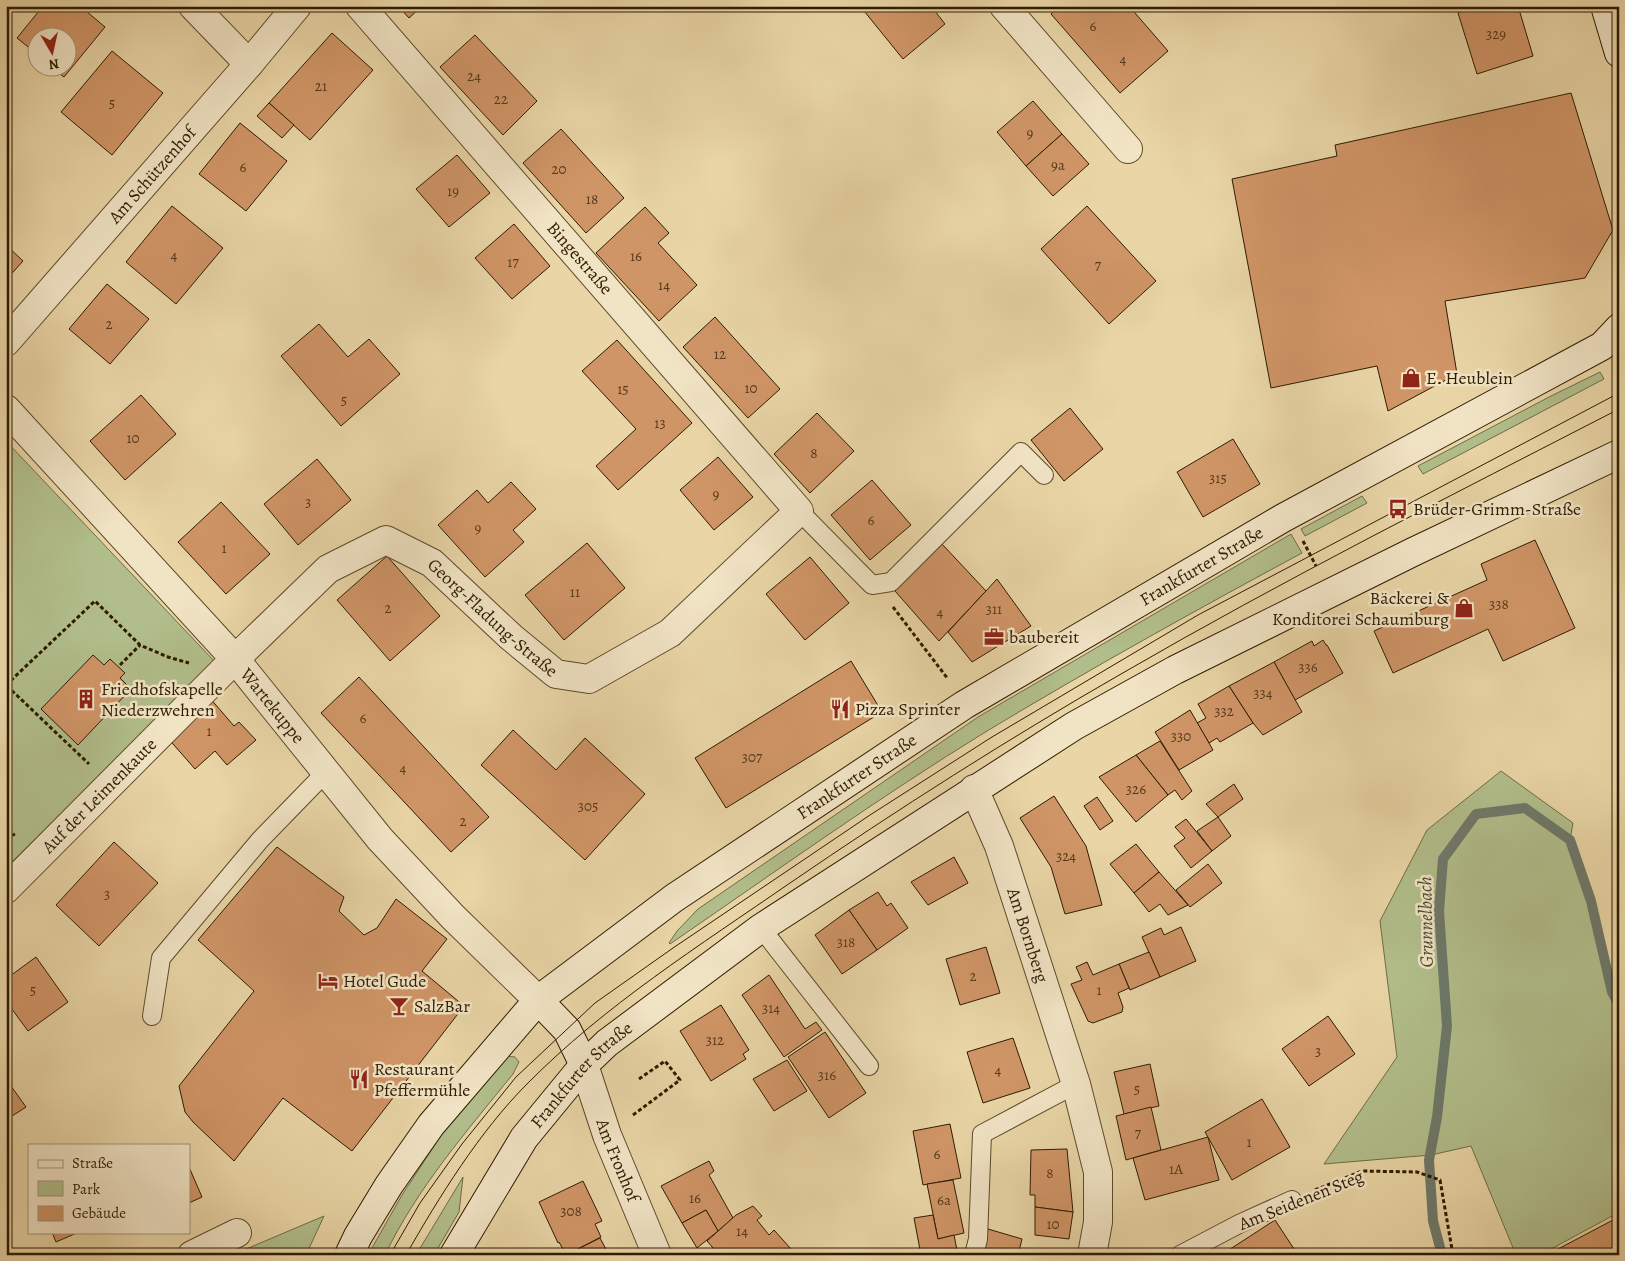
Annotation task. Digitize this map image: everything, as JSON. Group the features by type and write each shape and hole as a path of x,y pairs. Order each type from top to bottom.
{"street":[{"path":"193,6 249,64"},
{"name":"Am Schützenhof","path":"6,342 249,64 297,6"},
{"name":"Bingestraße","path":"360,6 800,510"},
{"path":"1004,6 1128,150"},
{"path":"1605,6 1619,53"},
{"name":"Frankfurter Straße","path":"349,1255 358,1236 389,1185 431,1125 538,1000 674,898 964,706 1289,515 1613,337"},
{"name":"Wartekuppe","path":"6,409 234,659 380,839 453,917 538,1000"},
{"name":"Frankfurter Straße","path":"454,1255 524,1138 584,1065 607,1043 761,928 1074,726 1150,684 1422,548 1619,454"},
{"name":"Georg-Fladung-Straße","path":"234,659 328,569 386,540 432,563 511,637 556,674 589,679 670,633 800,510"},
{"name":"Auf der Leimenkaute","path":"6,889 234,659"},
{"name":"Am Bornberg","path":"974,789 999,846 1076,1084 1098,1172 1098,1222 1092,1255"},
{"name":"Am Fronhof","path":"538,1000 567,1030 584,1065 607,1134 656,1255"},
{"path":"192,1255 237,1233"}],"lane":[{"path":"800,510 872,585 891,582 1021,452 1044,475"},
{"path":"152,1016 161,958 260,840 326,772"},
{"path":"761,928 869,1066"},
{"path":"974,1255 978,1238 982,1134 1076,1084"},
{"name":"Am Seidenen Steg","path":"1180,1255 1239,1224 1292,1200"}],"path":[{"path":"1289,515 1330,594"},
{"path":"110,785 6,685 95,601 140,645 175,659"},
{"path":"893,606 945,674"},
{"path":"120,665 140,645"},
{"path":"639,1080 665,1061 680,1080 645,1105"},
{"name":"Am Seidenen Steg","path":"1292,1200 1362,1171 1417,1172 1440,1180 1453,1255"}],"green space":[{"path":"1600,372 1604,379 1423,474 1418,466 1551,396"},
{"path":"6,441 216,663 6,868"},
{"path":"1362,496 1367,503 1305,536 1301,529"},
{"path":"1291,534 1302,553 1143,640 946,756 669,943 677,931 698,909 978,717"},
{"path":"1501,771 1573,823 1570,840 1591,901 1619,1025 1619,1229 1612,1216 1540,1255 1516,1255 1471,1146 1431,1155 1324,1164 1397,1057 1380,921 1427,830"},
{"path":"507,1056 515,1057 519,1062 513,1074 427,1183 385,1255 368,1255 402,1195 444,1131"},
{"path":"463,1177 459,1212 434,1255 416,1255"},
{"path":"324,1216 306,1255 232,1255"}],"building":[{"path":"43,6 80,6 105,27 78,60 78,28 28,28 28,47 17,38"},
{"path":"398,6 422,6 409,18"},
{"path":"860,6 931,6 945,24 903,59"},
{"path":"1060,6 1129,6 1168,51 1120,93 1051,14"},
{"path":"1479,6 1518,6 1533,56 1477,74 1458,13"},
{"path":"332,33 373,70 310,140 269,103"},
{"path":"475,35 537,101 503,135 440,67"},
{"path":"112,51 163,93 112,155 61,112"},
{"path":"1571,93 1613,230 1585,278 1445,301 1457,374 1388,411 1377,366 1271,388 1232,179 1337,156 1335,145"},
{"path":"1033,101 1062,134 1026,166 997,132"},
{"path":"269,103 294,125 282,138 257,116"},
{"path":"240,123 287,161 246,211 199,174"},
{"path":"561,129 624,198 586,233 523,163"},
{"path":"1062,134 1089,164 1053,196 1026,166"},
{"path":"457,155 490,193 449,227 416,189"},
{"path":"172,206 223,248 176,304 126,262"},
{"path":"1087,206 1156,281 1109,324 1041,249"},
{"path":"645,207 669,233 658,243 697,285 659,321 596,253"},
{"path":"514,224 550,266 512,299 475,258"},
{"path":"6,245 23,261 6,280"},
{"path":"107,284 149,319 110,364 69,329"},
{"path":"715,317 780,389 748,418 683,347"},
{"path":"319,324 348,357 369,339 400,374 341,426 281,356"},
{"path":"617,340 692,423 618,490 596,466 636,429 582,371"},
{"path":"141,395 176,434 125,480 90,441"},
{"path":"1070,408 1103,449 1064,481 1031,440"},
{"path":"817,413 854,451 810,493 774,454"},
{"path":"1233,439 1260,484 1203,517 1177,472"},
{"path":"718,457 753,497 714,530 680,490"},
{"path":"317,459 351,500 298,545 264,504"},
{"path":"872,480 911,525 870,560 831,515"},
{"path":"511,482 536,509 513,530 524,542 485,577 438,525 477,490 488,503"},
{"path":"221,502 270,554 226,594 178,542"},
{"path":"1535,540 1575,628 1503,661 1488,629 1393,673 1374,631 1487,580 1481,564"},
{"path":"587,543 625,588 564,640 525,595"},
{"path":"942,544 986,591 939,641 895,591"},
{"path":"387,556 440,616 390,661 337,600"},
{"path":"810,557 849,603 805,640 766,594"},
{"path":"997,579 1031,626 972,662 948,632"},
{"path":"1323,640 1343,673 1295,700 1274,662 1312,641 1314,646"},
{"name":"Friedhofskapelle Niederzwehren","path":"93,655 104,665 110,659 125,673 120,678 131,689 78,745 41,709"},
{"path":"851,661 882,712 726,808 695,758"},
{"path":"1274,662 1302,712 1263,735 1229,686"},
{"path":"359,677 489,817 451,852 321,713"},
{"path":"1229,686 1253,723 1220,742 1217,738 1209,743 1197,723 1206,718 1198,704"},
{"path":"209,697 234,726 239,722 256,740 227,765 215,751 195,769 166,736"},
{"path":"1190,710 1213,750 1179,770 1155,732"},
{"path":"513,730 556,770 585,738 645,794 585,860 481,765"},
{"path":"1160,741 1192,791 1182,800 1175,790 1168,795 1136,755"},
{"path":"1136,755 1168,795 1136,822 1099,777"},
{"path":"1234,784 1243,799 1218,817 1206,804"},
{"path":"1054,796 1086,846 1102,905 1065,914 1051,867 1020,818"},
{"path":"1097,797 1113,821 1100,830 1084,806"},
{"path":"1218,817 1231,836 1212,851 1197,831"},
{"path":"1186,819 1212,851 1191,868 1174,846 1185,838 1175,827"},
{"path":"114,842 158,883 99,946 56,905"},
{"path":"1136,844 1159,872 1134,893 1110,864"},
{"path":"277,847 344,897 339,911 364,935 377,928 396,899 447,939 422,971 464,1006 352,1151 283,1098 234,1161 185,1112 179,1086 254,991 198,940"},
{"path":"954,857 968,883 928,905 911,882"},
{"path":"1208,864 1222,883 1190,907 1176,890"},
{"path":"1159,872 1188,905 1168,915 1160,904 1149,912 1134,893"},
{"path":"878,892 887,906 891,903 908,928 877,950 849,910"},
{"path":"849,910 877,950 842,974 815,935"},
{"path":"1181,927 1196,961 1160,977 1142,937 1161,928 1164,935"},
{"path":"986,947 1000,993 960,1005 946,959"},
{"path":"1149,952 1160,977 1130,990 1119,964"},
{"path":"36,957 68,1002 28,1031 6,1001 6,979"},
{"path":"1087,962 1093,975 1119,964 1129,988 1118,993 1123,1007 1122,1012 1093,1023 1088,1021 1071,984 1082,980 1076,967"},
{"path":"769,975 805,1029 816,1022 822,1030 784,1057 742,995"},
{"path":"721,1005 749,1050 743,1054 746,1059 711,1081 680,1031"},
{"path":"1328,1016 1355,1054 1309,1086 1282,1049"},
{"path":"825,1032 866,1093 829,1118 788,1057"},
{"path":"1013,1038 1030,1088 983,1103 967,1052"},
{"path":"787,1060 807,1091 774,1111 753,1079"},
{"path":"1150,1064 1159,1106 1124,1114 1114,1072"},
{"path":"6,1079 26,1107 6,1120"},
{"path":"1262,1099 1290,1147 1232,1180 1205,1132"},
{"path":"1151,1107 1161,1150 1126,1160 1116,1116"},
{"path":"950,1124 961,1178 923,1185 913,1131"},
{"path":"1208,1137 1219,1180 1145,1200 1133,1158"},
{"path":"1067,1149 1073,1212 1035,1207 1035,1195 1030,1195 1031,1150"},
{"path":"709,1161 714,1171 709,1175 733,1218 718,1231 706,1210 682,1223 661,1186"},
{"path":"190,1169 202,1197 190,1203"},
{"path":"953,1180 964,1233 938,1239 927,1184"},
{"path":"583,1181 602,1221 595,1224 601,1237 566,1255 558,1243 539,1202"},
{"path":"753,1206 762,1216 757,1220 769,1235 774,1230 791,1249 785,1255 719,1255 707,1241 736,1215"},
{"path":"1035,1207 1073,1212 1069,1239 1035,1235"},
{"path":"706,1210 718,1231 697,1248 682,1223"},
{"path":"933,1215 938,1239 954,1235 958,1255 921,1255 914,1218"},
{"path":"1275,1220 1298,1255 1221,1255"},
{"path":"1613,1220 1619,1232 1619,1255 1561,1255 1558,1249"},
{"path":"988,1229 1022,1239 1018,1255 981,1255"},
{"path":"53,1234 74,1234 56,1242"},
{"path":"600,1238 609,1255 566,1255"}],"waterway":[{"name":"Grunnelbach","path":"1442,1255 1433,1221 1429,1160 1437,1117 1447,1026 1439,911 1443,859 1476,814 1525,808 1570,840 1591,901 1612,992 1619,1005"}],"tram line":[{"path":"390,1255 420,1203 462,1144 516,1077 595,1003 673,948 870,815 992,737 1198,615 1619,393"},
{"path":"406,1255 461,1165 510,1102 557,1055 588,1028 687,953 912,801 1079,699 1182,639 1306,572 1619,409"}],"place":[{"name":"E. Heublein","path":"1411,378"},
{"name":"Brüder-Grimm-Straße","path":"1398,509"},
{"name":"Bäckerei & Konditorei Schaumburg","path":"1464,608"},
{"name":"baubereit","path":"994,637"},
{"name":"Friedhofskapelle Niederzwehren","path":"86,699"},
{"name":"Pizza Sprinter","path":"840,709"},
{"name":"Hotel Gude","path":"328,981"},
{"name":"SalzBar","path":"399,1006"},
{"name":"Restaurant Pfeffermühle","path":"359,1079"}]}
